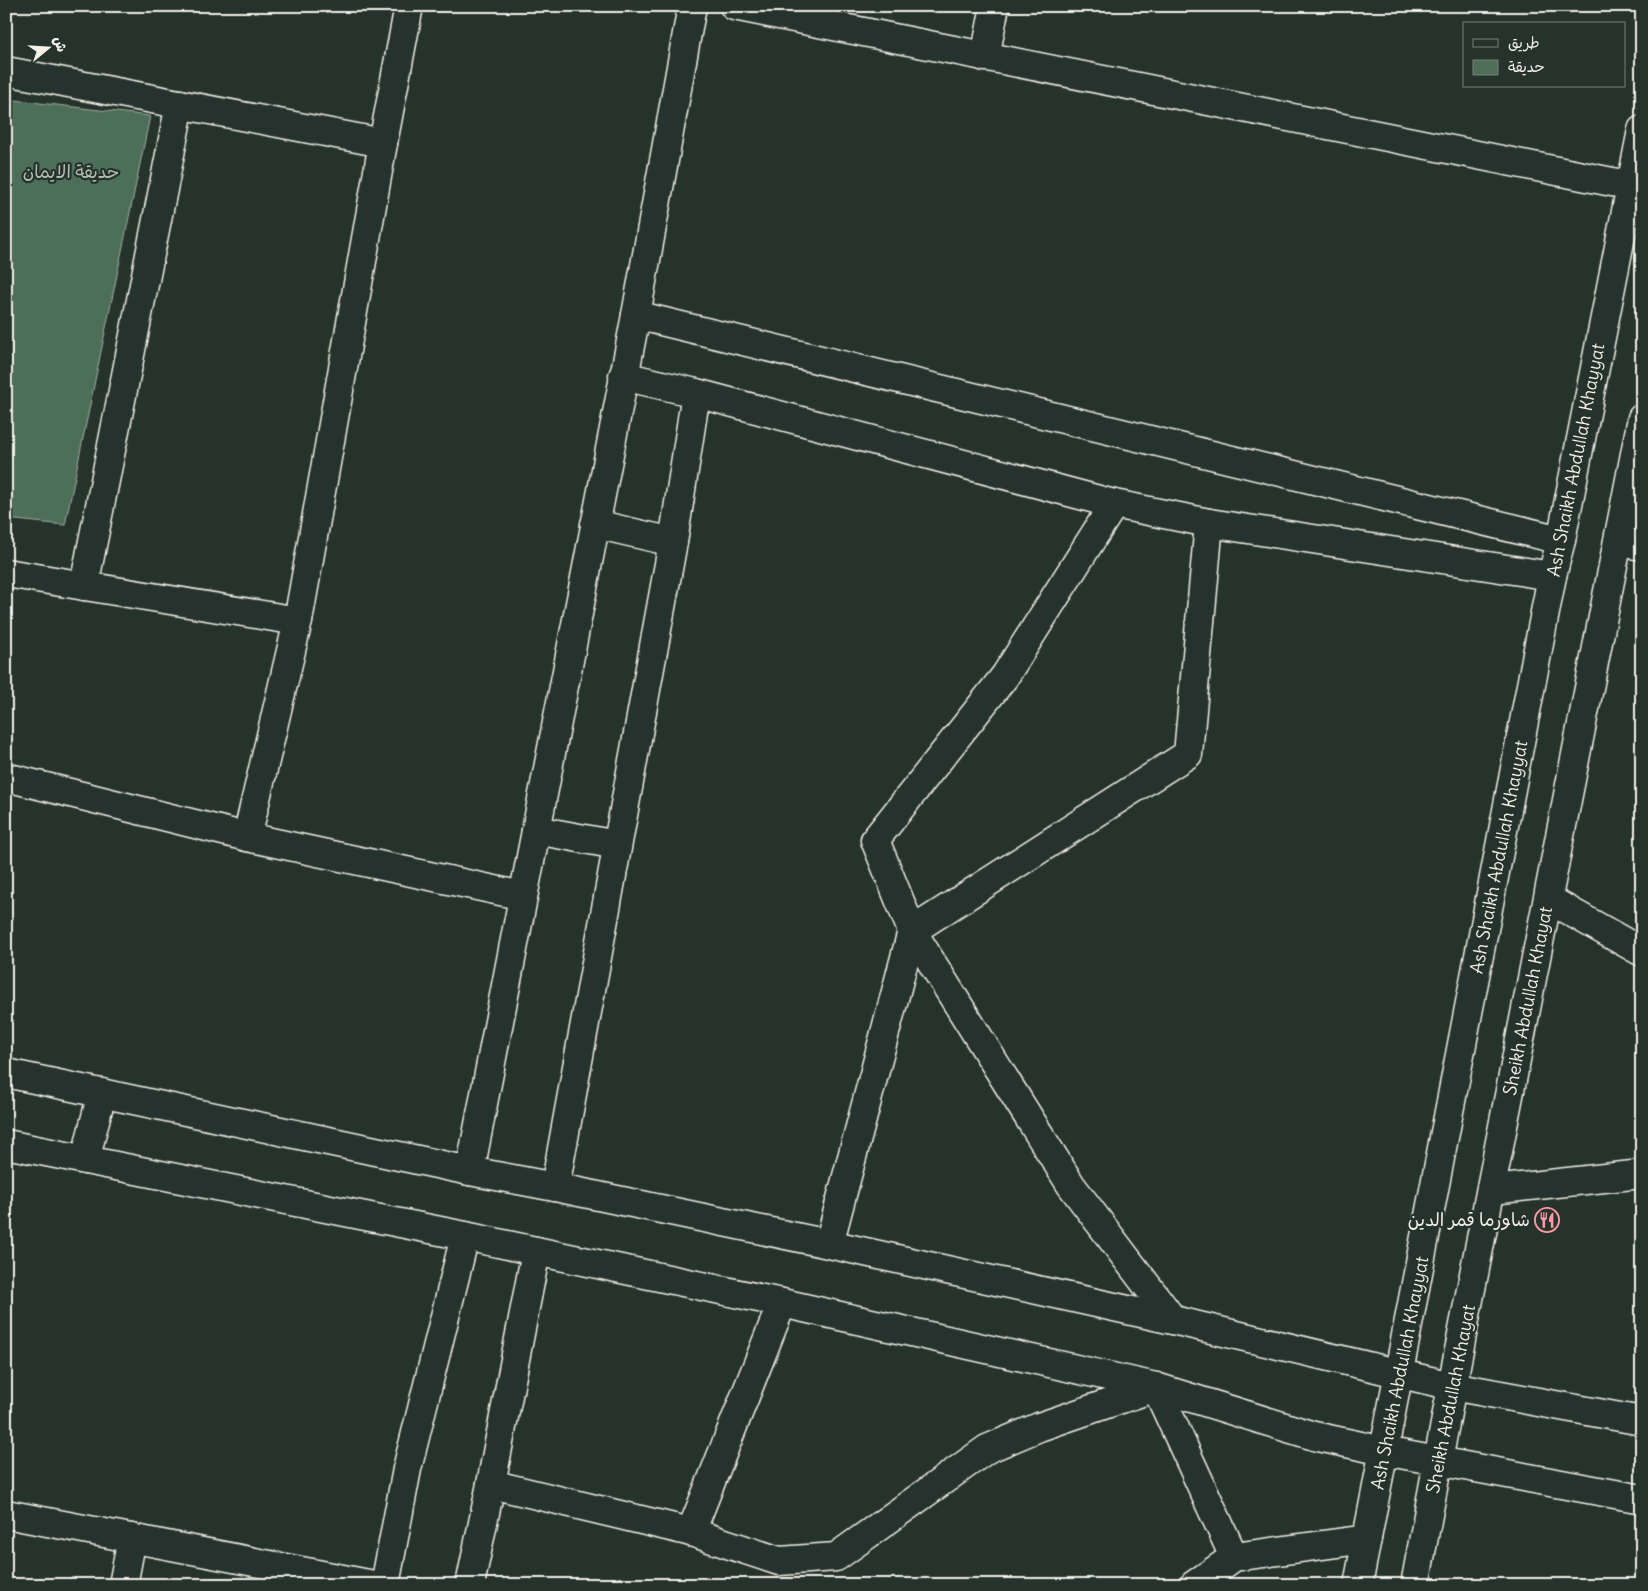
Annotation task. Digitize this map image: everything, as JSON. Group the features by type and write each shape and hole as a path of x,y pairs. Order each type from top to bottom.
{"street":[{"path":"247,837 298,621 382,143 409,6"},
{"path":"470,1171 636,315 692,6"},
{"path":"734,6 1636,187"},
{"path":"985,57 994,6"},
{"path":"6,71 382,143"},
{"path":"84,586 180,104"},
{"name":"Ash Shaikh Abdullah Khayyat","path":"1358,1585 1552,576 1636,187 1642,130"},
{"path":"636,315 1561,540"},
{"path":"623,376 696,393 1114,504 1209,523 1552,576"},
{"path":"555,1187 673,542 696,393"},
{"name":"Sheikh Abdullah Khayat","path":"1415,1585 1452,1386 1548,899 1630,544 1642,418"},
{"path":"1114,504 1006,676 875,840 912,931 1070,1185 1173,1320"},
{"path":"828,1244 912,931 1188,754 1209,523"},
{"path":"594,524 673,542"},
{"path":"6,573 298,621"},
{"path":"6,777 247,837 523,896"},
{"path":"536,830 617,845"},
{"path":"1548,899 1642,952"},
{"path":"6,1073 828,1244 1173,1320 1452,1386 1642,1421"},
{"path":"85,1160 102,1093"},
{"path":"6,1144 782,1302 1156,1387 1314,1436 1384,1451 1642,1499"},
{"path":"1492,1190 1642,1174"},
{"path":"384,1585 408,1469 464,1236"},
{"path":"470,1585 536,1251"},
{"path":"691,1532 782,1302"},
{"path":"491,1484 691,1532 779,1561 836,1558 987,1449 1039,1427 1156,1387"},
{"path":"1156,1387 1234,1557"},
{"path":"6,1514 374,1585"},
{"path":"123,1585 132,1538"},
{"path":"1194,1585 1234,1557 1367,1539"}],"green space":[{"name":"حديقة الايمان","path":"6,99 150,116 65,525 6,519"}],"place":[{"name":"شاورما قمر الدين","path":"1547,1220"}]}
